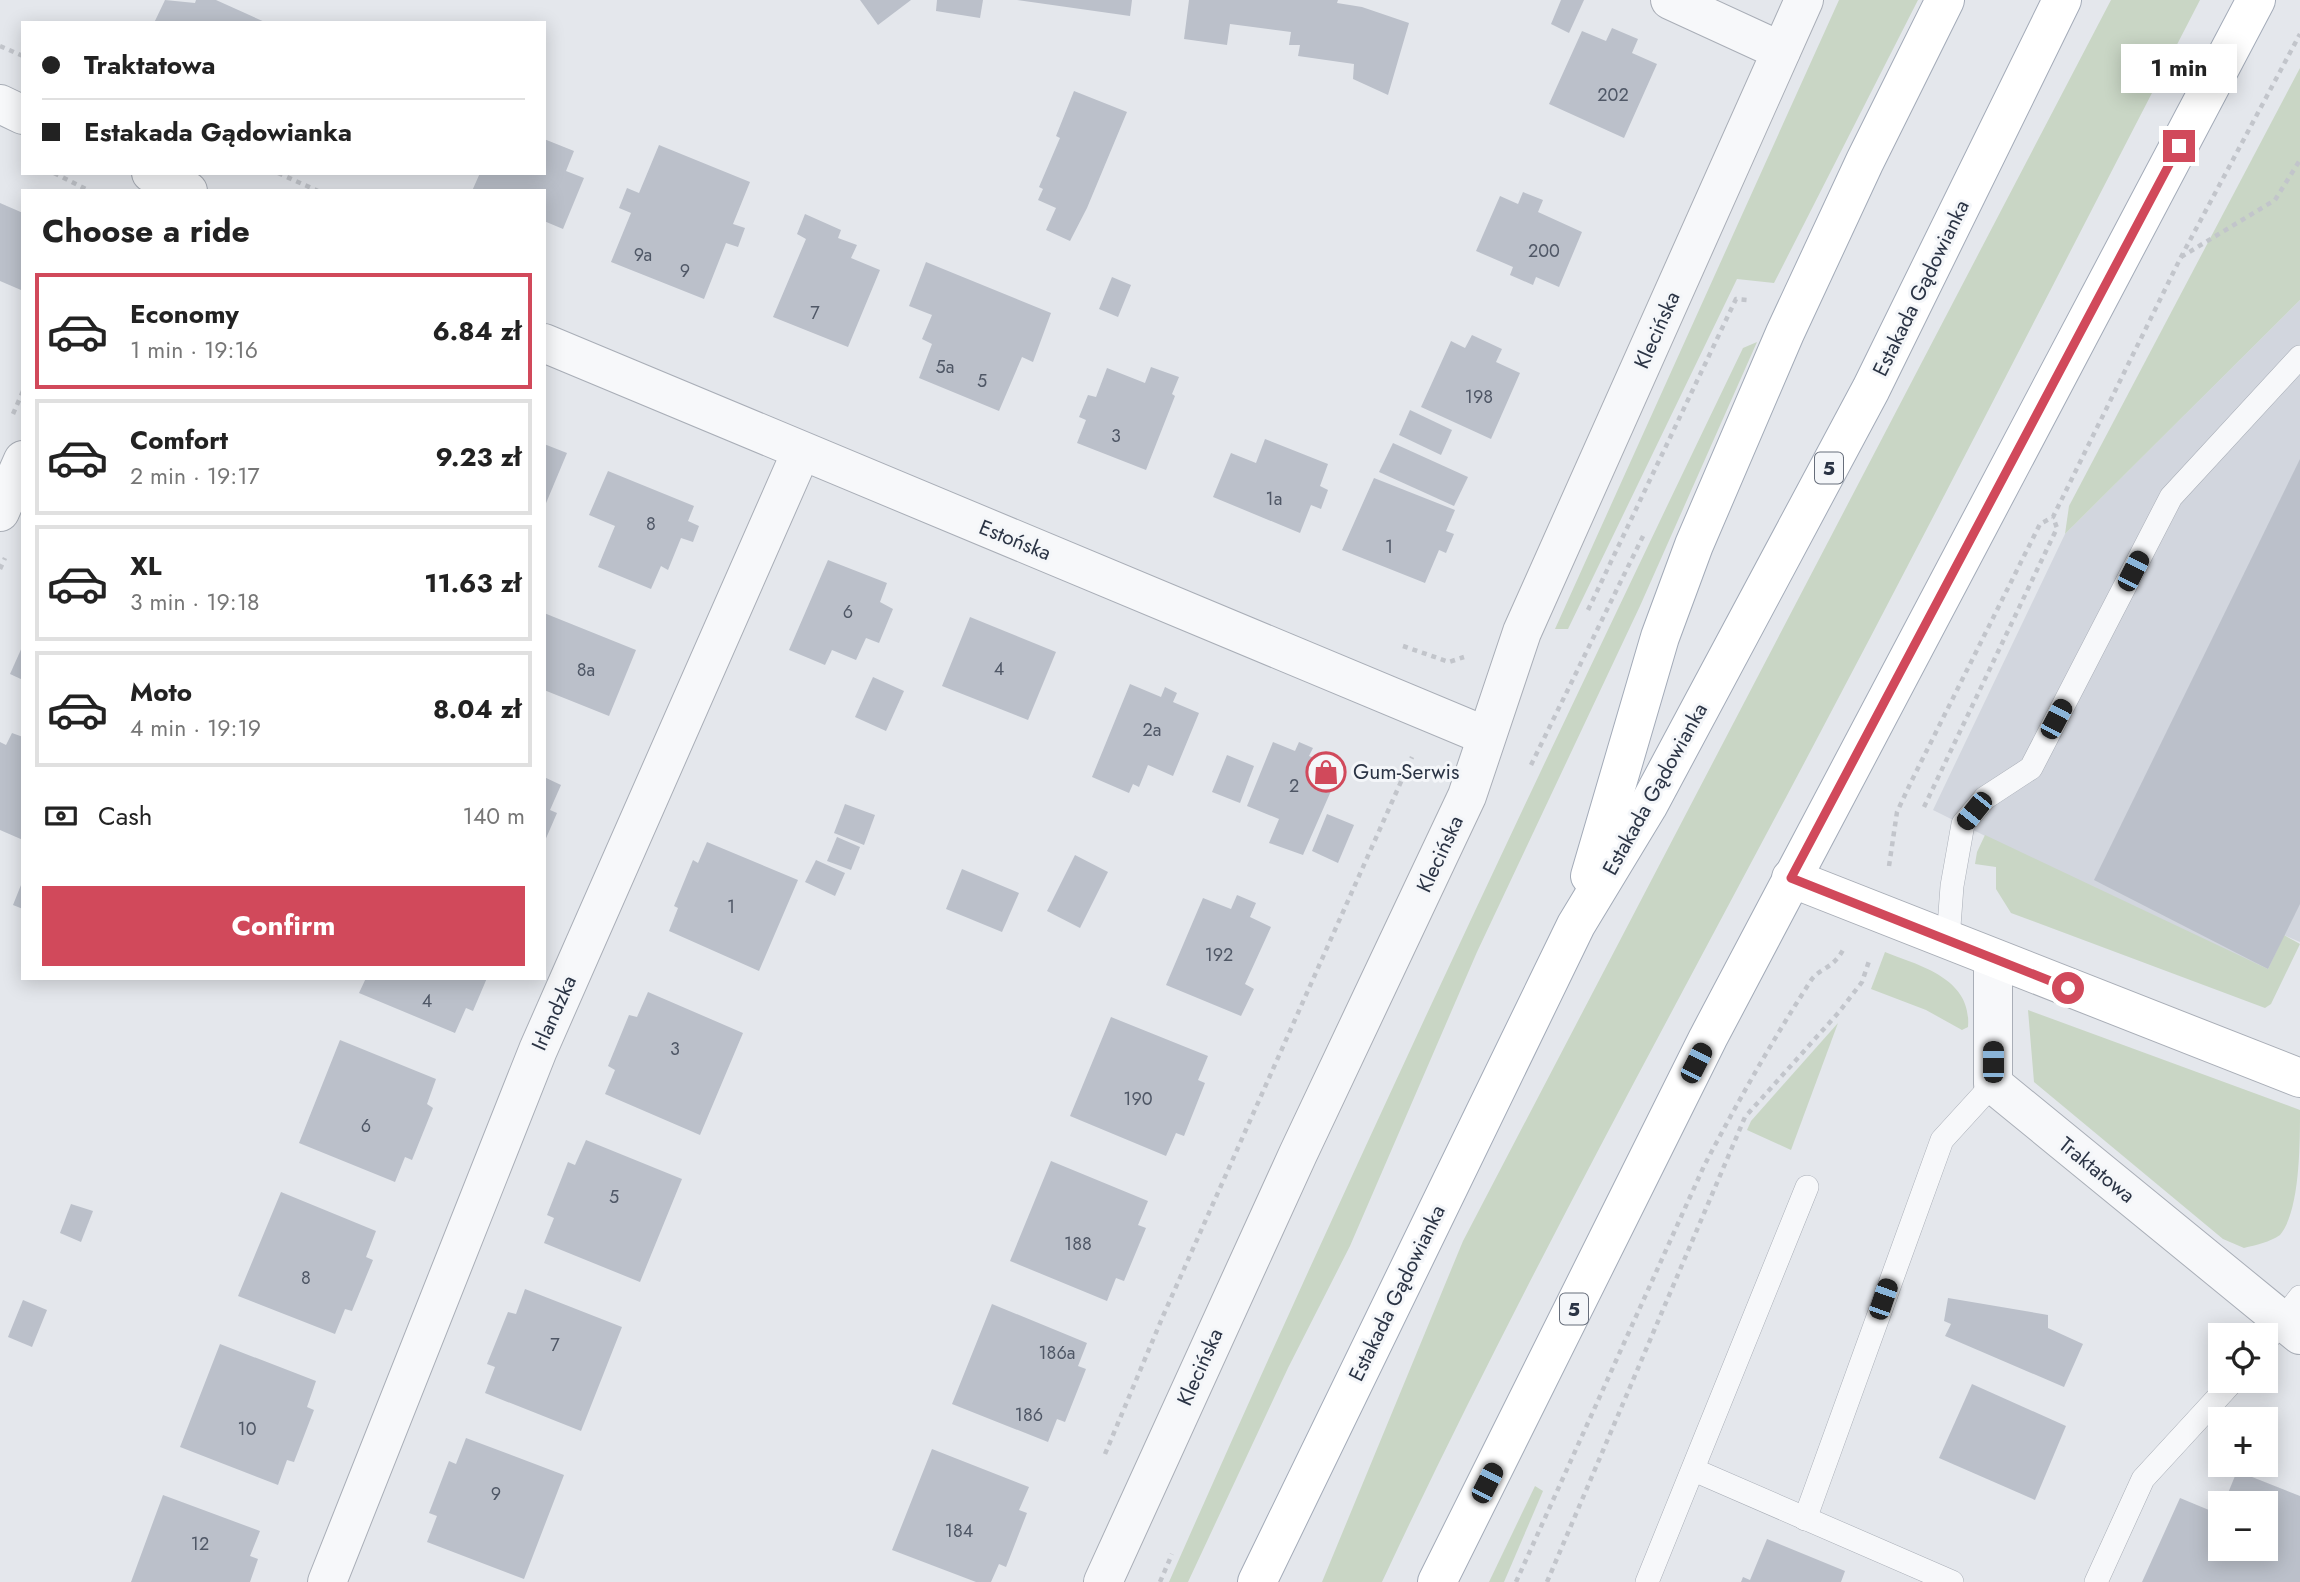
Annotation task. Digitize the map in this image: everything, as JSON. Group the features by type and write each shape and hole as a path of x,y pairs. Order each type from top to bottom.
{"main road":[{"path":"1576,925 1660,637 1694,545 1785,332 1945,0"},
{"name":"Estakada Gądowianka","path":"1257,1582 1576,925 1648,806 1871,389 2062,0"},
{"name":"5","path":"1437,1582 1791,878 2256,0"},
{"path":"1791,878 2300,1078"}],"street":[{"path":"1670,0 1781,51"},
{"name":"Klecińska","path":"1103,1582 1298,1154 1467,796 1522,632 1804,0"},
{"path":"0,104 21,114"},
{"path":"154,175 184,189"},
{"name":"Estońska","path":"546,344 1486,736"},
{"name":"Irlandzka","path":"327,1582 538,1050 801,452"},
{"path":"0,512 21,465"},
{"path":"1993,958 1993,1084"},
{"name":"Traktatowa","path":"1993,1084 2287,1324"}],"lane":[{"path":"1948,940 1952,886 1963,824 1985,798 2031,768 2171,497 2300,357"},
{"path":"1805,1519 1942,1140 1993,1084"},
{"path":"1647,1582 1807,1187"},
{"path":"2096,1582 2143,1479 2222,1393"},
{"path":"1693,1470 1952,1582"}],"path":[{"path":"1890,863 1897,812 1911,782 2040,524 2053,517 2181,257 2300,34"},
{"path":"0,46 21,55"},
{"path":"2181,257 2275,200 2300,160"},
{"path":"58,175 86,189"},
{"path":"282,175 314,189"},
{"path":"1584,617 1736,299 1753,300"},
{"path":"1923,810 1933,783 2057,528 2053,517"},
{"path":"1406,647 1449,662"},
{"path":"1105,1455 1163,1315 1415,751"},
{"path":"1516,1582 1722,1131 1812,978 1837,963 1844,948"},
{"path":"1547,1582 1745,1117 1862,982 1872,948"}],"shaded area":[{"path":"2300,300 2300,942 2284,935 2268,969 2128,907 1933,810 2065,534"}],"green space":[{"path":"1839,0 1918,0 1774,283 1737,279 1568,629 1555,629"},
{"path":"2111,0 2200,0 1895,590 1530,1281 1382,1582 1322,1582 1463,1241"},
{"path":"2300,68 2300,300 2065,534 2069,506"},
{"path":"1757,342 1640,606 1477,952 1350,1246 1288,1368 1188,1582 1169,1582 1379,1117 1596,655 1743,348"},
{"path":"1985,835 2268,969 2284,935 2300,944 2271,1004 2265,1008 2011,913 1996,889 1996,867 1975,864"},
{"path":"1885,952 1928,969 1953,985 1967,1010 1968,1027 1962,1030 1926,1010 1871,989"},
{"path":"2028,1010 2300,1110 2295,1194 2287,1224 2280,1235 2244,1248 2223,1239 2034,1082"},
{"path":"1838,1023 1791,1150 1747,1130 1751,1121"},
{"path":"1535,1486 1543,1491 1504,1582 1489,1582"}],"building":[{"path":"165,0 195,3 196,0 216,0 263,21 155,21"},
{"path":"860,0 911,0 878,25"},
{"path":"937,0 983,0 980,18 936,11"},
{"path":"1017,0 1132,0 1130,16"},
{"path":"1189,0 1338,0 1337,3 1362,7 1409,23 1388,95 1353,79 1354,64 1298,56 1300,45 1289,45 1291,32 1230,24 1227,45 1184,39"},
{"path":"1561,0 1584,0 1569,33 1551,24"},
{"path":"1612,28 1638,39 1632,53 1657,64 1624,138 1549,104 1582,31 1606,41"},
{"path":"1074,91 1127,112 1087,208 1070,241 1046,230 1056,208 1038,200 1043,189 1039,187 1060,138 1056,136"},
{"path":"546,140 574,151 566,171 584,178 563,229 546,222 546,189 473,189 479,175 546,175"},
{"path":"659,145 750,182 733,224 745,228 738,247 726,243 704,299 611,262 631,213 619,208 627,188 639,193"},
{"path":"1523,192 1543,200 1538,212 1582,232 1559,287 1536,277 1533,285 1510,275 1513,267 1476,251 1500,196 1518,204"},
{"path":"0,203 21,212 21,290 0,281"},
{"path":"805,214 841,230 838,238 857,245 851,258 880,270 848,347 773,317 806,239 797,234"},
{"path":"926,262 1051,313 1033,362 1022,357 999,411 919,378 932,344 922,339 932,315 909,306"},
{"path":"1112,277 1131,285 1118,317 1099,309"},
{"path":"1472,335 1502,349 1496,362 1520,373 1491,439 1421,407 1451,341 1465,348"},
{"path":"1151,367 1179,377 1172,394 1175,396 1146,470 1077,443 1086,420 1079,417 1088,395 1096,397 1107,368 1145,383"},
{"path":"1410,410 1452,430 1441,455 1399,435"},
{"path":"1265,439 1328,464 1320,486 1328,490 1321,509 1311,505 1300,533 1213,497 1231,453 1256,463"},
{"path":"1393,443 1468,477 1454,506 1379,472"},
{"path":"546,445 567,453 546,503"},
{"path":"2300,459 2300,904 2268,969 2094,880"},
{"path":"608,471 694,506 688,521 699,526 693,542 681,538 668,570 661,566 651,589 598,567 615,526 589,515"},
{"path":"1374,478 1455,510 1446,531 1454,534 1446,553 1439,550 1425,583 1342,550"},
{"path":"828,560 887,583 880,602 893,609 879,643 866,638 856,660 832,650 825,665 789,650"},
{"path":"546,614 636,650 609,716 546,691"},
{"path":"970,617 1056,652 1028,720 942,686"},
{"path":"21,649 21,679 10,674"},
{"path":"873,677 904,691 886,731 855,717"},
{"path":"1130,684 1161,697 1165,687 1177,693 1173,702 1199,713 1173,776 1148,765 1139,787 1133,784 1129,793 1092,777"},
{"path":"12,733 21,736 21,839 0,830 0,742 6,745"},
{"path":"1273,742 1295,751 1299,742 1313,748 1309,756 1341,768 1303,855 1269,843 1279,819 1247,806"},
{"path":"1227,755 1254,766 1240,803 1212,792"},
{"path":"546,778 561,785 550,810 557,813 546,838"},
{"path":"845,804 875,815 864,845 834,833"},
{"path":"1327,814 1354,825 1338,863 1312,851"},
{"path":"837,837 860,847 851,870 827,861"},
{"path":"707,842 798,880 759,971 669,931 678,908 674,906 693,860 698,863"},
{"path":"1075,855 1108,872 1080,928 1047,911"},
{"path":"816,860 845,873 835,896 805,882"},
{"path":"962,869 1019,893 1002,932 946,909"},
{"path":"21,885 21,908 13,905"},
{"path":"1237,895 1256,903 1250,917 1271,927 1245,984 1254,989 1241,1016 1166,985 1203,898 1231,909"},
{"path":"365,980 486,980 473,1011 466,1008 455,1033 359,993"},
{"path":"648,992 743,1033 700,1135 605,1094 615,1070 608,1066 629,1015 637,1017"},
{"path":"1111,1017 1208,1056 1198,1080 1205,1083 1184,1136 1176,1133 1166,1156 1070,1116"},
{"path":"340,1040 436,1079 427,1104 433,1108 412,1160 405,1157 395,1182 299,1143"},
{"path":"586,1140 682,1179 640,1282 544,1243 554,1218 547,1215 568,1162 575,1165"},
{"path":"1051,1161 1148,1201 1138,1225 1146,1228 1124,1281 1116,1278 1107,1301 1010,1261"},
{"path":"281,1192 376,1231 366,1257 373,1260 352,1311 345,1309 335,1334 238,1296"},
{"path":"71,1204 93,1211 81,1242 60,1233"},
{"path":"525,1289 622,1327 581,1431 485,1393 495,1367 487,1364 508,1312 516,1314"},
{"path":"1948,1298 2048,1315 2048,1328 2083,1344 2064,1387 1945,1336 1951,1324 1944,1321"},
{"path":"23,1300 47,1310 32,1347 8,1337"},
{"path":"992,1304 1087,1343 1078,1366 1086,1369 1065,1422 1057,1419 1048,1442 952,1404"},
{"path":"220,1344 316,1381 307,1407 314,1410 294,1462 287,1460 278,1485 180,1447"},
{"path":"1972,1384 2066,1426 2035,1500 1939,1458"},
{"path":"466,1438 564,1475 524,1579 427,1542 437,1516 429,1513 449,1461 456,1464"},
{"path":"932,1449 1029,1487 1019,1510 1027,1513 1006,1567 999,1564 991,1582 976,1582 892,1550"},
{"path":"2235,1477 2252,1477 2300,1496 2300,1582 2142,1582 2180,1498 2208,1510 2208,1561 2278,1561 2278,1491 2229,1491"},
{"path":"163,1495 260,1531 250,1556 258,1559 250,1582 131,1582"},
{"path":"1767,1539 1845,1571 1841,1582 1741,1582 1743,1577 1750,1580"}],"place":[{"name":"Gum-Serwis","path":"1326,772"}],"route":[{"path":"2068,988 1791,878 2179,146"}]}
